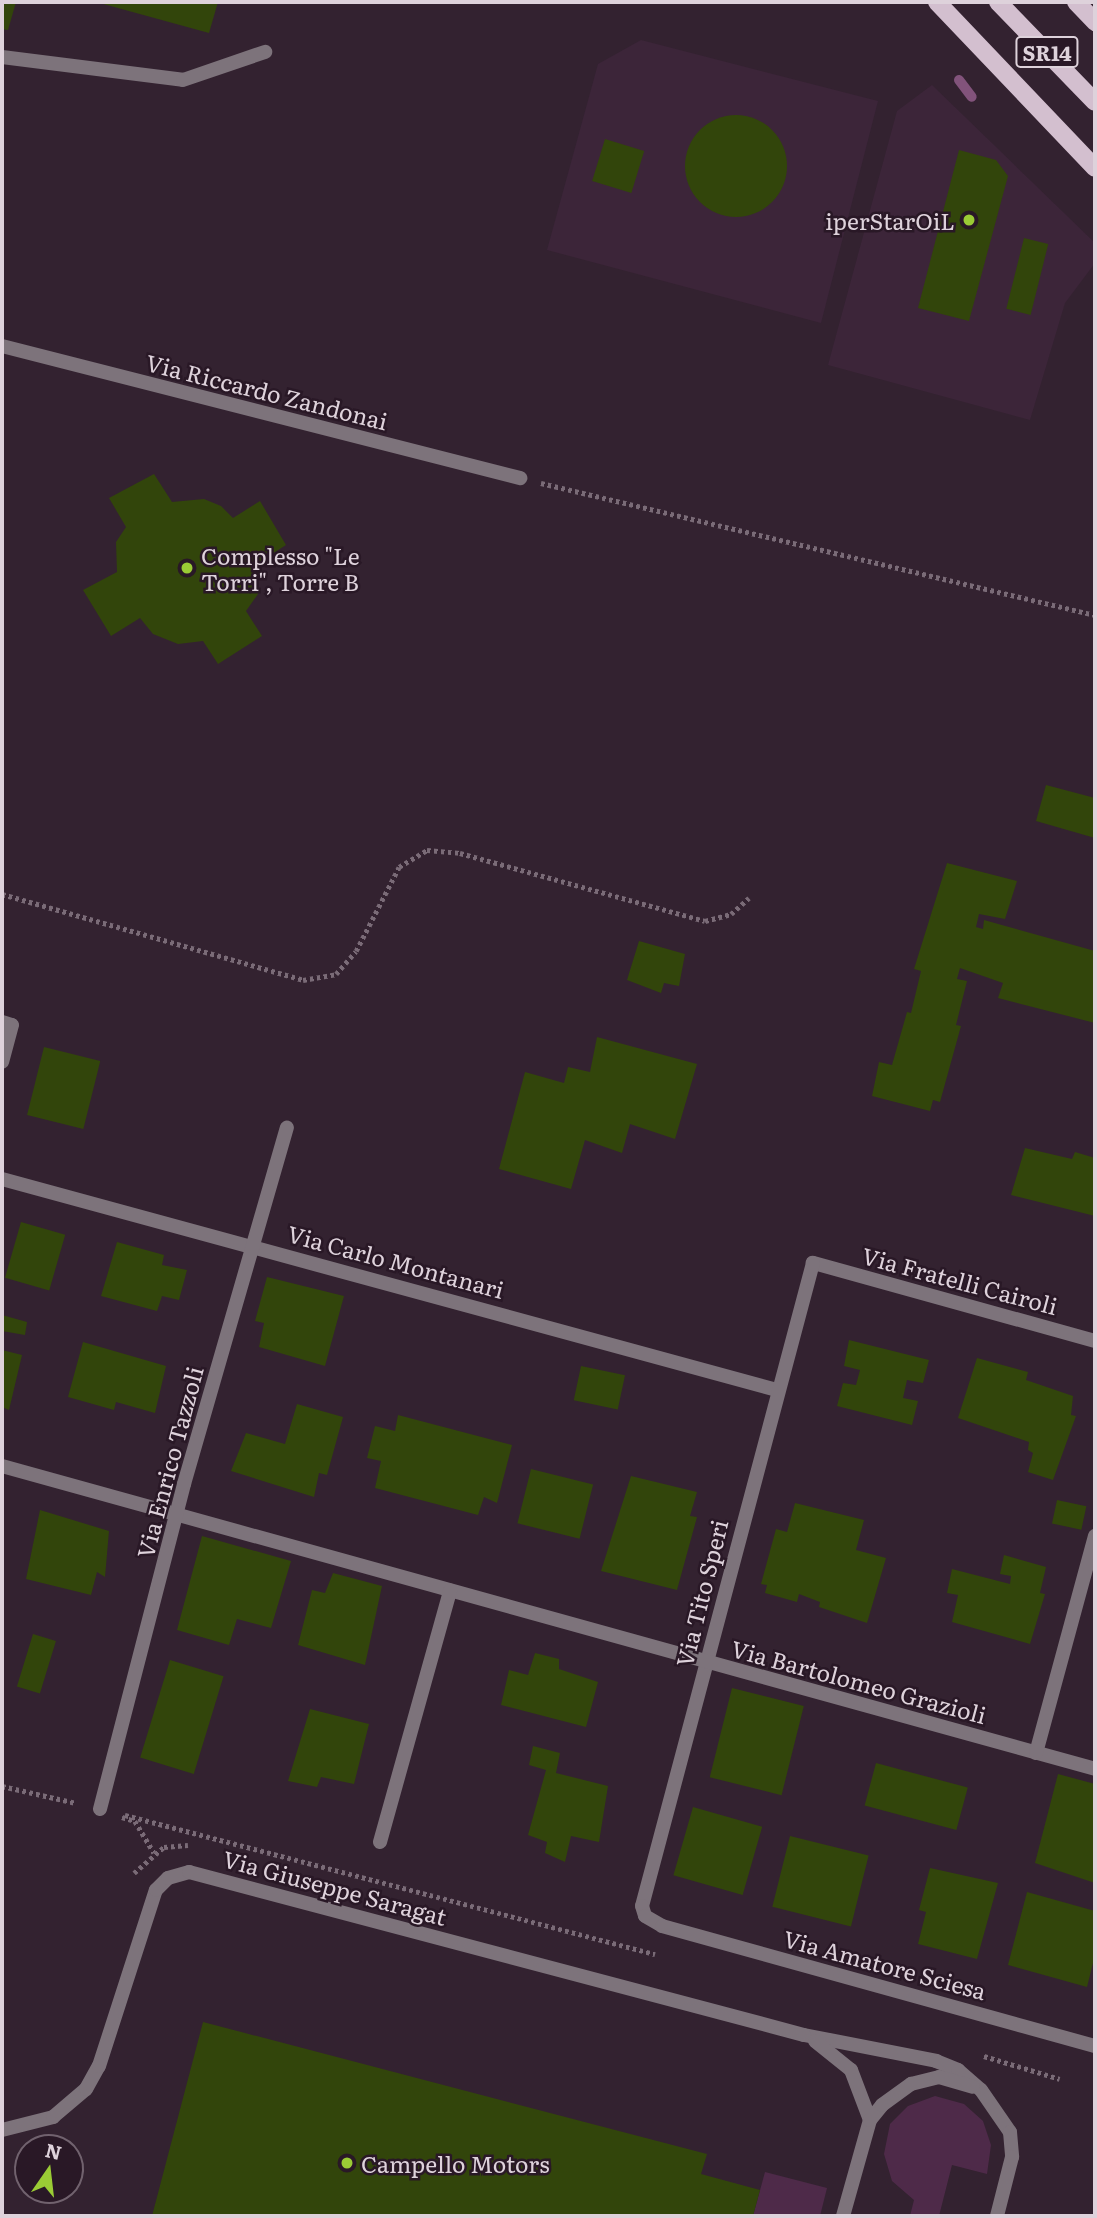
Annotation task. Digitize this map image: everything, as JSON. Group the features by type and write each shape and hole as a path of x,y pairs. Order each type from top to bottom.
{"main road":[{"path":"937,2 1095,168"},
{"name":"SR14","path":"998,2 1095,102"},
{"name":"SR14","path":"1076,2 1095,22"}],"street":[{"path":"2,57 183,80 265,52"},
{"name":"Via Riccardo Zandonai","path":"2,346 520,478"},
{"path":"2,1022 12,1025 2,1062"},
{"name":"Via Enrico Tazzoli","path":"100,1809 178,1512 287,1128"},
{"name":"Via Carlo Montanari","path":"2,1179 253,1245 776,1390"},
{"name":"Via Tito Speri","path":"662,1926 645,1916 642,1906 776,1390 813,1263"},
{"name":"Via Fratelli Cairoli","path":"813,1263 1095,1341"},
{"name":"Via Bartolomeo Grazioli","path":"2,1466 178,1512 450,1591 1095,1769"},
{"path":"1036,1753 1095,1536"},
{"path":"380,1842 450,1591"},
{"name":"Via Giuseppe Saragat","path":"168,1878 197,1873 804,2035"},
{"path":"2,2130 53,2118 76,2100 94,2077 152,1902 168,1878"},
{"name":"Via Amatore Sciesa","path":"662,1926 1095,2046"},
{"path":"804,2035 936,2061 958,2070 981,2090 1010,2132 1012,2157 997,2216"},
{"path":"804,2035 831,2050 851,2070 870,2120"},
{"path":"844,2216 870,2120 895,2093 911,2084 939,2077 981,2090"}],"path":[{"path":"520,478 1095,615"},
{"path":"2,894 303,980 336,974 356,951 399,867 427,850 460,853 705,921 732,914 748,898"},
{"path":"2,1786 198,1832 670,1957"},
{"path":"100,1809 135,1821 168,1878"}],"shaded area":[{"path":"641,40 878,101 821,323 547,250 598,64"},
{"path":"932,85 1095,243 1095,263 1065,303 1030,420 828,365 897,111"},
{"path":"935,2096 964,2104 983,2121 991,2145 987,2174 952,2165 939,2216 910,2216 914,2200 892,2181 884,2154 890,2124 908,2106"},
{"path":"765,2172 827,2188 820,2216 753,2216"}],"building":[{"path":"2,2 16,2 8,30 2,29"},
{"path":"96,2 218,2 209,33"},
{"path":"736,115 756,119 772,130 783,146 787,166 783,186 772,202 756,213 736,217 716,213 700,202 689,186 685,166 689,146 700,130 716,119"},
{"path":"605,139 644,151 631,193 592,181"},
{"path":"959,150 996,160 1008,176 969,321 918,308"},
{"path":"1024,238 1048,244 1031,315 1006,309"},
{"name":"Complesso \"Le Torri\", Torre B","path":"154,474 172,502 204,499 221,506 233,518 260,501 286,545 258,563 258,594 246,611 262,636 218,664 203,641 178,644 153,634 140,618 111,636 83,590 117,572 116,542 126,527 109,498"},
{"path":"1046,785 1095,798 1095,838 1036,821"},
{"path":"947,863 1017,881 1005,919 979,914 976,927 983,929 984,920 1095,951 1095,1023 998,998 1003,983 960,968 957,979 967,981 956,1025 961,1026 940,1102 933,1100 930,1111 872,1096 879,1062 892,1065 907,1012 911,1013 921,971 914,969"},
{"path":"639,941 685,954 679,986 664,983 661,993 627,980"},
{"path":"597,1037 697,1064 675,1139 630,1124 622,1153 585,1140 571,1189 499,1169 525,1072 564,1083 568,1067 590,1072"},
{"path":"44,1047 100,1061 83,1129 27,1115"},
{"path":"1025,1148 1072,1159 1075,1152 1095,1158 1095,1216 1011,1195"},
{"path":"21,1222 65,1235 49,1290 5,1278"},
{"path":"117,1242 164,1255 162,1265 187,1270 179,1300 162,1296 157,1311 101,1296"},
{"path":"267,1277 344,1296 325,1366 259,1347 264,1323 255,1321"},
{"path":"2,1315 27,1322 25,1335 2,1331"},
{"path":"849,1340 929,1360 923,1383 907,1380 903,1398 918,1401 912,1425 837,1406 843,1383 856,1385 860,1370 844,1366"},
{"path":"83,1342 166,1366 155,1413 116,1402 114,1410 68,1397"},
{"path":"2,1350 22,1355 9,1410 2,1407"},
{"path":"977,1358 1028,1372 1026,1380 1073,1396 1071,1415 1076,1416 1053,1480 1028,1472 1033,1453 1028,1450 1029,1442 958,1418"},
{"path":"581,1366 625,1375 618,1410 574,1400"},
{"path":"297,1404 343,1417 327,1475 319,1473 314,1497 231,1471 246,1433 285,1444"},
{"path":"398,1415 512,1445 497,1503 484,1497 478,1515 375,1488 381,1461 367,1458 375,1426 395,1431"},
{"path":"531,1469 593,1484 580,1539 517,1523"},
{"path":"631,1476 697,1492 690,1516 697,1517 677,1590 601,1571"},
{"path":"1057,1500 1086,1506 1081,1530 1052,1523"},
{"path":"795,1503 864,1520 856,1550 886,1558 867,1623 819,1607 820,1602 799,1594 797,1602 765,1593 767,1585 761,1584 776,1529 787,1532"},
{"path":"40,1510 109,1531 105,1577 97,1572 91,1595 26,1579"},
{"path":"202,1536 291,1561 271,1628 237,1619 229,1645 177,1630"},
{"path":"1004,1555 1046,1567 1040,1593 1045,1594 1030,1644 952,1622 958,1595 947,1593 952,1569 1010,1584 1011,1576 1000,1574"},
{"path":"333,1573 382,1586 365,1665 298,1645 312,1590 325,1593"},
{"path":"33,1634 56,1641 40,1694 17,1687"},
{"path":"535,1653 559,1659 559,1669 598,1682 586,1727 501,1705 509,1670 528,1675"},
{"path":"170,1660 224,1676 194,1774 140,1758"},
{"path":"732,1688 804,1706 782,1795 710,1777"},
{"path":"310,1709 369,1724 354,1784 321,1777 317,1787 288,1781"},
{"path":"533,1746 560,1753 556,1773 608,1786 599,1842 571,1836 565,1862 545,1853 547,1842 528,1835 546,1770 529,1765"},
{"path":"876,1763 968,1788 956,1830 865,1806"},
{"path":"1058,1774 1095,1784 1095,1883 1035,1863"},
{"path":"693,1807 762,1827 743,1895 673,1875"},
{"path":"790,1836 869,1856 851,1926 772,1907"},
{"path":"930,1868 998,1883 977,1959 918,1944 926,1912 919,1910"},
{"path":"1027,1892 1095,1911 1095,1955 1087,1987 1008,1965"},
{"name":"Campello Motors","path":"203,2022 707,2154 701,2174 760,2190 753,2216 152,2216"}],"waterway":[{"path":"959,80 972,97"}],"place":[{"name":"iperStarOiL","path":"969,220"},
{"name":"Complesso \"Le Torri\", Torre B","path":"187,568"},
{"name":"Campello Motors","path":"347,2163"}]}
